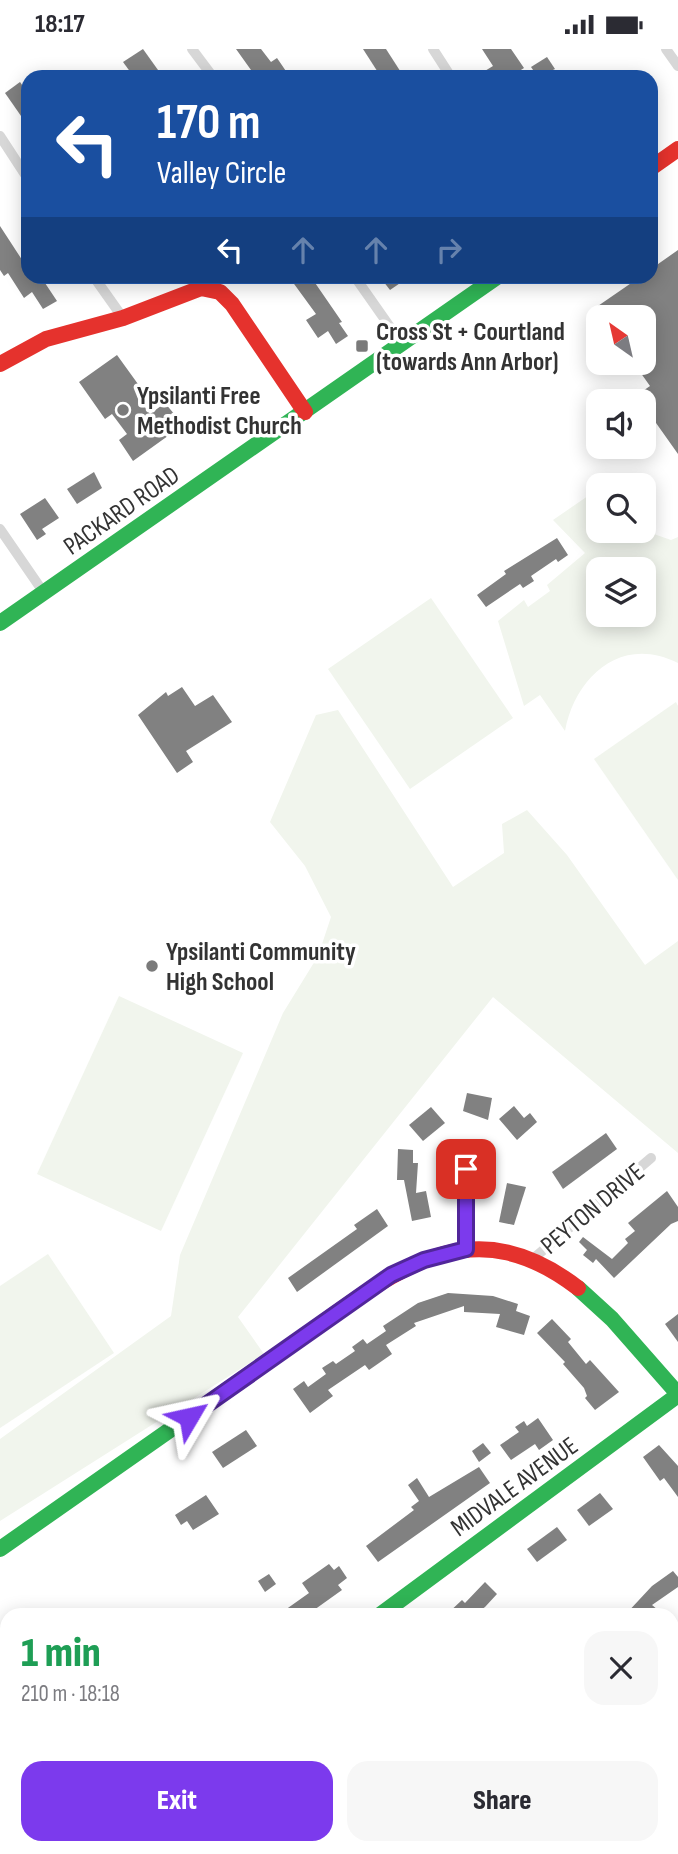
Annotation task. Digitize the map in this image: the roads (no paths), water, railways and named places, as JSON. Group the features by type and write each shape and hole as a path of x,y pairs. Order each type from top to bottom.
{"street":[{"path":"192,49 208,70"},
{"path":"433,49 446,70"},
{"path":"666,49 678,67"},
{"path":"0,136 21,168"},
{"path":"658,164 678,149"},
{"path":"99,284 123,318"},
{"path":"360,284 401,344"},
{"name":"PACKARD ROAD","path":"0,623 487,284"},
{"path":"0,364 46,339 123,318 201,288 220,292 232,304 304,412"},
{"path":"0,529 44,593"},
{"name":"PEYTON DRIVE","path":"534,1258 651,1158"},
{"path":"466,1169 466,1249"},
{"path":"0,1549 391,1275 424,1260 466,1249 514,1252 534,1258 597,1303 678,1395"},
{"name":"MIDVALE AVENUE","path":"389,1608 678,1395"}],"place":[{"name":"Cross St + Courtland (towards Ann Arbor)","path":"362,346"},
{"name":"Ypsilanti Free Methodist Church","path":"123,410"},
{"name":"Ypsilanti Community High School","path":"152,966"}]}
